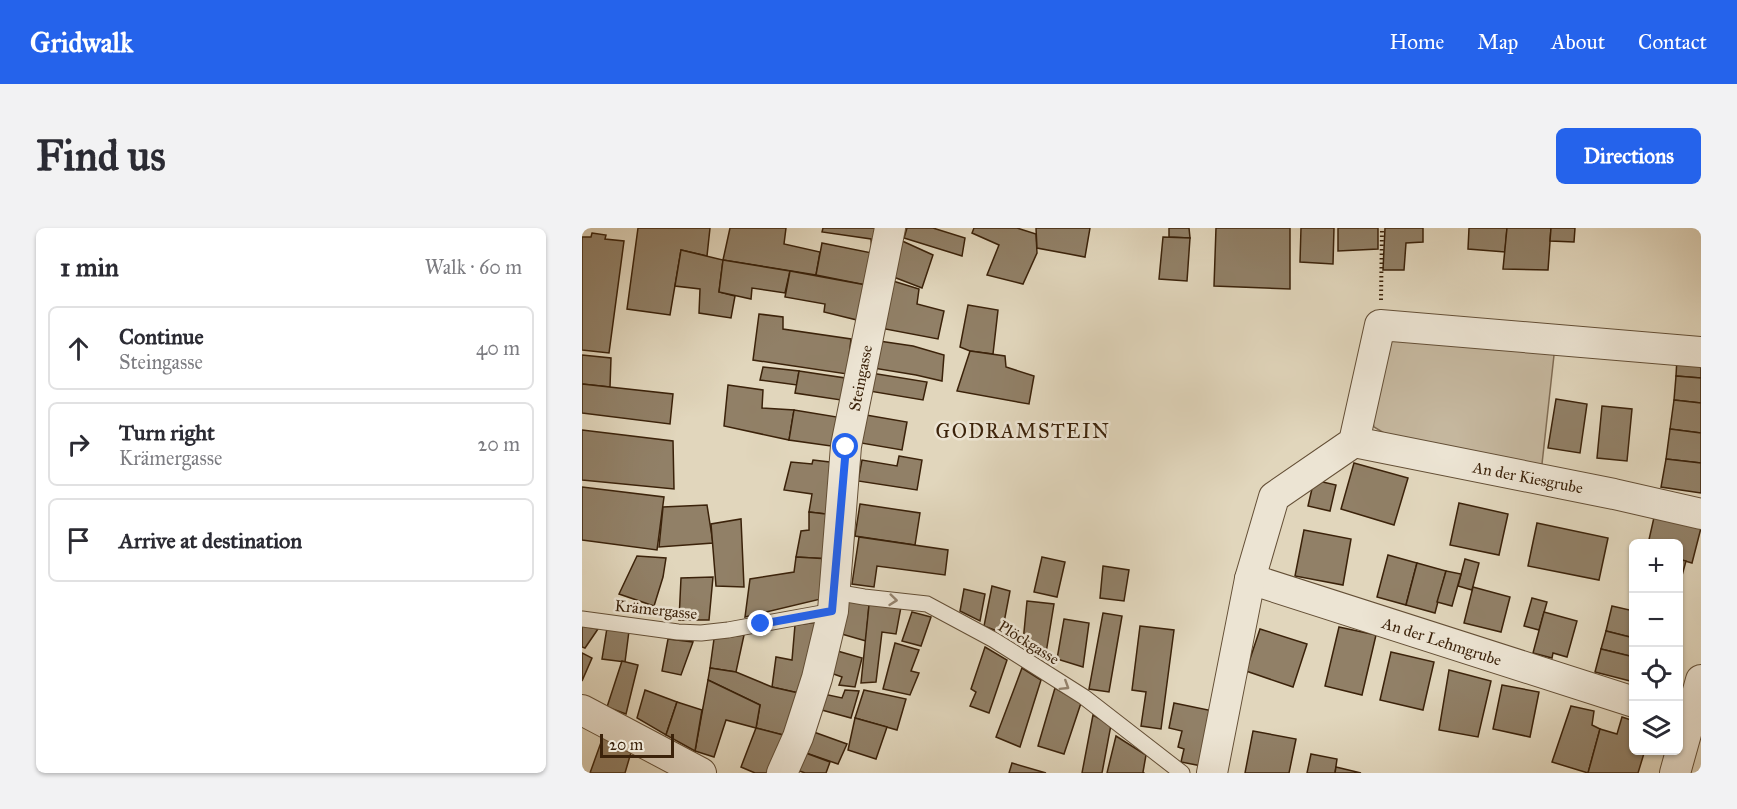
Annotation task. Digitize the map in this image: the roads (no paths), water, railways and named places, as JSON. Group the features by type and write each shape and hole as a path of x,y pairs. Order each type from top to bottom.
{"street":[{"name":"Steingasse","path":"782,773 798,737 817,678 834,602 846,447 890,228"},
{"path":"1212,773 1250,579 1274,497 1354,442 1380,325 1701,352"},
{"name":"An der Kiesgrube","path":"1354,442 1614,494 1701,514"},
{"name":"An der Lehmgrube","path":"1250,579 1631,701"},
{"path":"1675,773 1701,680"},
{"path":"582,710 701,773"}],"lane":[{"name":"Plöckgasse","path":"834,602 864,597 927,604 994,640 1084,697 1182,773"},
{"name":"Krämergasse","path":"582,619 701,633 728,630 834,602"}],"district":[{"name":"GODRAMSTEIN","path":"1023,431"}]}
